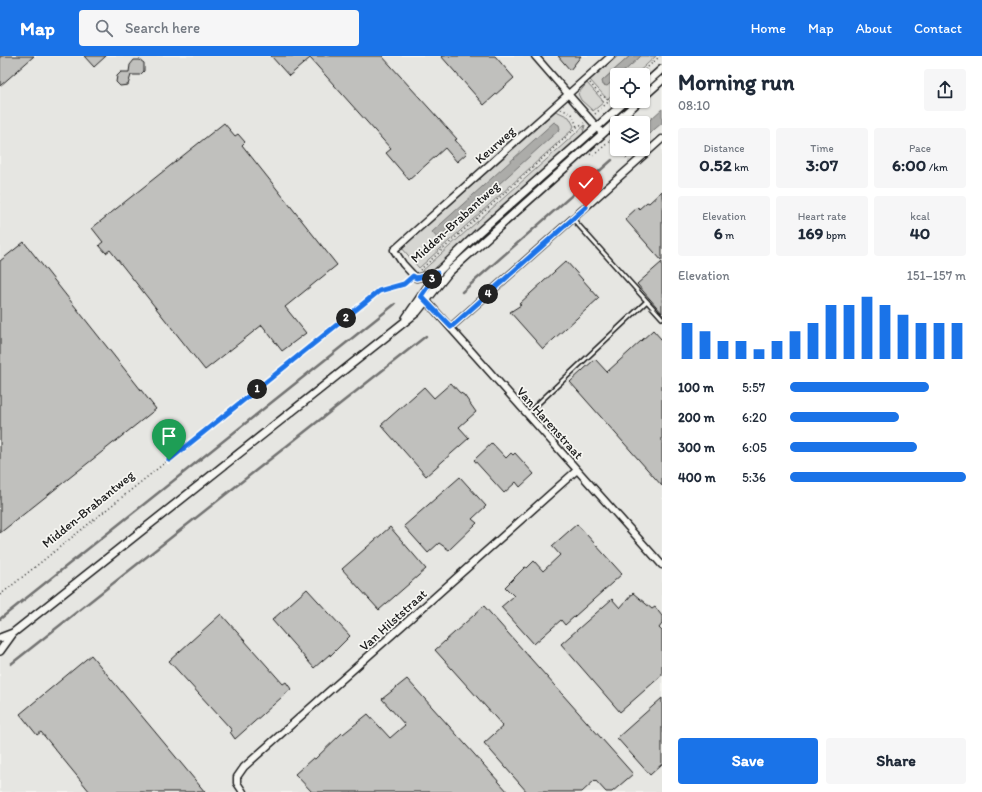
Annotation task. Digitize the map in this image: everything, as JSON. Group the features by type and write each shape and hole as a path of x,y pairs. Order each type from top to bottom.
{"street":[{"path":"535,56 600,130"},
{"name":"Keurweg","path":"413,276 394,250 611,56"},
{"path":"650,80 662,69"},
{"path":"650,91 662,80"},
{"name":"Midden-Brabantweg","path":"0,651 13,633 404,321 449,272 600,130 620,108"},
{"name":"Midden-Brabantweg","path":"424,298 437,273 478,233 600,130 630,108"},
{"path":"451,327 662,139"},
{"path":"413,276 416,278 437,273"},
{"name":"Van Harenstraat","path":"424,298 662,565"},
{"name":"Van Hilststraat","path":"243,792 237,783 237,777 244,767 577,470"},
{"name":"Midden-Brabantweg","path":"0,638 13,633"}],"lane":[{"path":"573,219 662,318"},
{"path":"527,414 648,301"}],"path":[{"path":"647,68 660,56"},
{"path":"586,78 600,94 610,99"},
{"name":"Midden-Brabantweg","path":"0,595 379,291 404,284 577,127 610,101"},
{"path":"555,106 572,114 577,127"},
{"path":"624,156 632,166"}],"shaded area":[{"path":"0,56 662,56 662,792 0,792"},
{"path":"618,56 630,56 617,68 610,68 610,74 602,81 607,86 610,83 610,97 607,99 590,80"},
{"path":"630,56 641,56 628,68 617,68"},
{"path":"641,56 656,56 643,68 628,68"},
{"path":"610,74 610,83 607,86 603,85 602,81"},
{"path":"587,83 604,102 593,111 581,100 578,94"},
{"path":"662,109 662,123 650,133 650,120"},
{"path":"556,111 569,117 574,126 572,130 419,268 402,248"},
{"path":"554,122 559,125 560,129 438,239 432,232"},
{"path":"585,125 582,138 429,274 421,272"}],"building":[{"path":"0,56 34,56 0,86"},
{"path":"84,56 106,56 94,67"},
{"path":"271,56 382,56 457,139 455,140 467,153 457,162 445,148 409,180 386,153 391,149 310,58 289,76"},
{"path":"441,56 495,56 514,78 484,105"},
{"path":"558,56 581,56 570,70"},
{"path":"134,60 140,60 144,63 144,71 140,75 131,75 128,85 120,86 116,82 117,76 121,72 129,72 130,65"},
{"path":"224,123 235,136 238,134 245,142 242,145 337,265 285,307 306,333 282,351 262,325 205,370 110,250 106,253 99,245 103,242 92,228"},
{"path":"662,191 662,261 625,219 638,207 639,209 647,202 649,203"},
{"path":"24,242 156,409 0,533 0,261"},
{"path":"566,261 599,298 543,349 510,312 521,305 519,304"},
{"path":"662,262 662,313 637,284"},
{"path":"653,330 662,340 662,486 570,382 595,359 607,372"},
{"path":"451,383 464,395 476,412 459,427 469,438 426,476 381,425 424,387 434,398"},
{"path":"492,443 506,458 511,453 513,455 515,453 534,474 520,487 516,482 504,493 474,460"},
{"path":"460,477 486,506 472,519 477,523 449,550 439,543 428,553 404,526"},
{"path":"577,524 622,574 565,625 561,620 534,644 501,607 514,596 505,587 525,567 527,568 534,561 543,571 560,555 552,546"},
{"path":"390,527 426,569 379,610 342,569"},
{"path":"307,589 350,636 330,656 330,654 314,668 272,620"},
{"path":"633,593 652,609 655,607 662,616 662,624 659,628 662,631 662,675 620,712 561,644 612,599 620,608"},
{"path":"484,606 633,774 612,792 606,792 595,780 582,792 527,792 484,743 503,726 435,650"},
{"path":"221,614 283,684 286,682 291,689 235,739 230,732 232,731 230,728 169,661"},
{"path":"91,655 205,792 90,792 41,732 37,735 20,714"},
{"path":"407,679 508,792 312,792 295,774 313,758 315,759 342,733 343,734 368,714 390,738 405,725 382,699"},
{"path":"662,698 662,764 650,775 617,738"}],"waterway":[{"path":"462,292 612,160"},
{"path":"0,619 395,304"},
{"path":"11,664 426,336"}],"route":[{"path":"169,460 379,291 404,284 413,276 416,278 437,273 421,296 427,300 451,327 586,207"}]}
